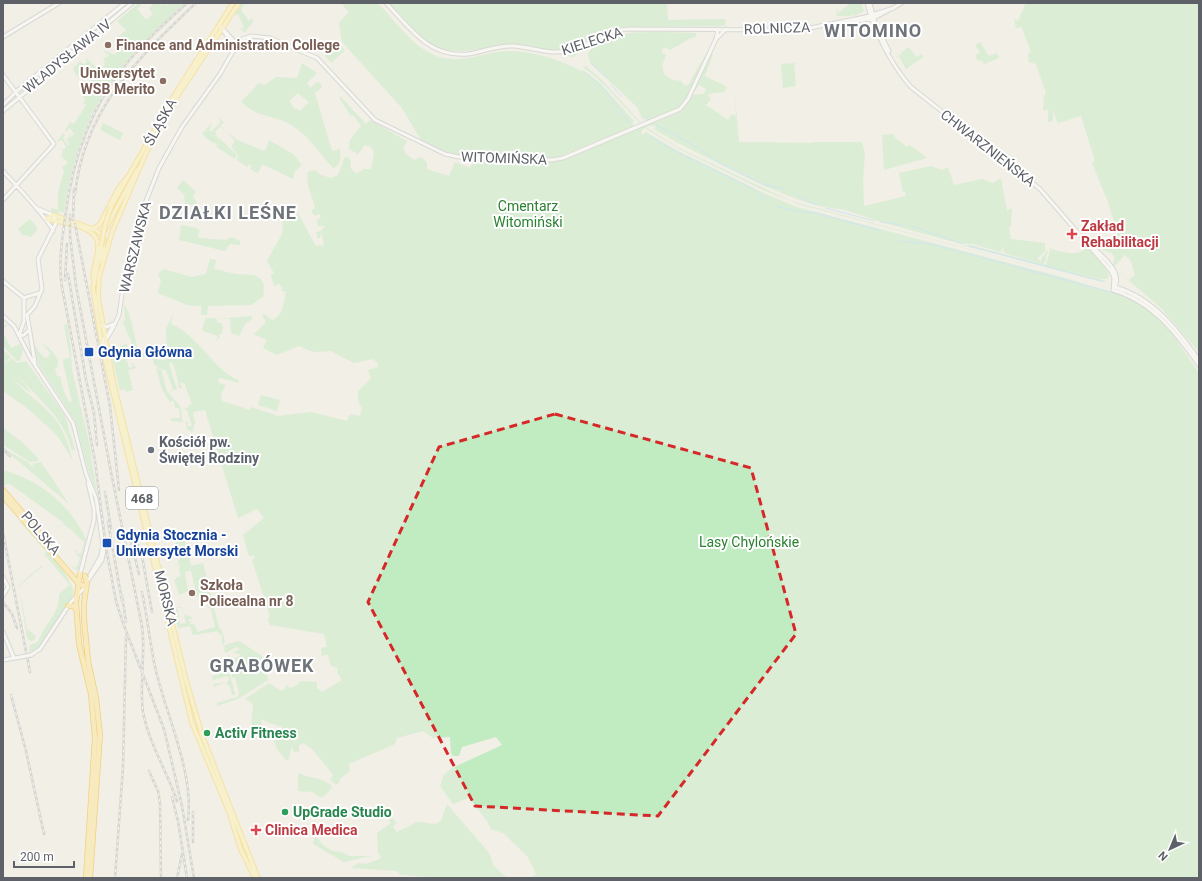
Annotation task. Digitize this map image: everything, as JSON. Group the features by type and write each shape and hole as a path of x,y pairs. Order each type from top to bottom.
{"highway":[{"name":"POLSKA","path":"3,490 73,572 78,581"},
{"name":"POLSKA","path":"3,496 78,581"},
{"path":"86,878 95,738 92,700 80,652 76,609 78,581 85,576 87,583 83,612 88,661 96,701 100,742 90,878"},
{"path":"78,581 82,586 87,583"},
{"path":"68,606 73,606 76,609"}],"main road":[{"path":"3,37 59,3"},
{"name":"WŁADYSŁAWA IV","path":"3,105 16,92 124,3"},
{"name":"WŁADYSŁAWA IV","path":"3,111 19,96 132,3"},
{"name":"468","path":"221,27 234,3"},
{"name":"ŚLĄSKA","path":"101,247 105,225 111,207 172,99 239,3"},
{"name":"KIELECKA","path":"386,3 423,42 437,50 456,54 472,53 509,46 545,52 561,52 581,46 611,32 627,28 720,29"},
{"path":"869,3 872,9 872,17"},
{"path":"869,3 872,17"},
{"path":"872,17 902,3"},
{"path":"872,17 894,8"},
{"path":"872,9 879,13"},
{"name":"ROLNICZA","path":"720,29 800,30 832,24 836,25 872,17"},
{"name":"CHWARZNIEŃSKA","path":"872,17 889,54 902,76 913,89 1033,182 1114,271 1117,278 1115,287 1138,296 1156,308 1199,360"},
{"path":"221,27 232,42"},
{"name":"ŚLĄSKA","path":"110,240 146,153 178,96 221,27"},
{"name":"WITOMIŃSKA","path":"232,42 251,36 270,38 314,56 320,60 376,121 441,152 470,159 558,160 675,113 688,99 720,29"},
{"name":"WITOMIŃSKA","path":"716,39 726,29"},
{"name":"WARSZAWSKA","path":"102,346 104,339 115,323 120,312 124,281 139,219 159,168 182,127 220,74 233,51 232,42"},
{"path":"3,75 54,144 3,200"},
{"path":"101,271 103,234 146,153"},
{"path":"92,231 100,224 118,189 133,169"},
{"path":"3,171 46,219 53,231"},
{"path":"36,208 92,231 98,242 93,272 94,281"},
{"path":"46,219 53,215"},
{"path":"36,365 31,346 27,315 36,302 42,287 38,259 53,231 56,221 53,215"},
{"path":"46,219 103,234"},
{"name":"MORSKA","path":"110,240 101,271 98,297 104,339 114,387 186,680 202,735 258,878"},
{"name":"CHWARZNIEŃSKA","path":"1088,243 1112,274 1114,290 1137,300 1157,314 1184,345 1199,366"},
{"name":"MORSKA","path":"101,247 93,294 102,346 192,723 229,812 241,850 255,878"},
{"path":"3,281 24,298"},
{"path":"24,298 40,293"},
{"path":"30,295 36,302"},
{"path":"19,336 24,321 24,298"},
{"path":"23,304 26,308 32,309"},
{"path":"3,316 13,325 25,349 72,420 88,480 94,512 92,530 78,581"},
{"path":"102,325 107,327 115,323"},
{"path":"19,336 24,335 29,330"},
{"path":"100,332 104,339"},
{"path":"25,349 31,346"},
{"path":"3,660 31,655 40,649 68,606 87,583 95,567 104,555 96,498 88,480"},
{"path":"3,577 8,587 3,596"},
{"path":"3,632 14,658"}],"highlighted area":[{"path":"555,414 751,468 796,634 658,816 475,806 368,602 439,447"}],"green space":[{"path":"139,3 141,5 137,9 146,20 153,14 149,8 155,3 159,3 164,9 160,3 168,5 168,3 184,3 137,48 126,63 123,63 124,64 101,98 77,153 67,193 64,213 59,211 58,214 51,211 51,208 58,210 58,193 64,171 62,167 67,164 67,162 61,155 63,152 60,147 63,150 66,147 62,140 57,142 63,133 65,135 63,138 68,146 69,144 66,139 69,137 69,134 71,137 74,134 70,128 67,130 67,133 65,130 70,122 74,124 86,105 83,103 85,99 82,94 88,97 79,90 82,86 85,88 98,72 92,69 83,79 76,75 73,68 80,61 83,64 86,63 86,58 97,68 100,66 102,68 105,65 105,60 102,59 109,56 102,49 114,55 123,47 117,38 126,30 117,21"},
{"path":"243,3 245,3 241,10 249,21 252,18 253,22 245,32 242,31 240,27 242,29 244,27 238,14 236,16 235,14"},
{"path":"377,3 415,43 430,53 440,57 458,59 496,52 516,51 545,56 582,71 583,70 600,83 634,121 632,124 635,126 640,123 606,87 584,68 585,66 601,79 641,123 645,121 645,118 643,120 637,107 590,63 588,54 595,45 606,38 636,33 696,33 696,37 691,38 670,50 664,47 661,52 666,55 662,66 664,74 672,80 681,81 685,86 689,84 708,51 686,99 678,109 555,158 513,157 509,154 487,154 485,156 458,155 441,150 421,140 402,108 342,42 339,23 349,12 342,4"},
{"path":"388,3 667,3 668,20 725,19 726,21 724,26 618,27 593,38 574,57 529,46 514,44 503,44 459,51 446,49 425,40"},
{"path":"851,3 861,3 864,11 854,16 852,14 851,16 837,16 836,9 838,13"},
{"path":"1026,3 1199,3 1199,352 1162,309 1118,271 1129,280 1135,275 1131,261 1125,255 1114,266 1117,270 1113,266 1113,254 1097,247 1118,234 1108,202 1092,163 1095,161 1081,116 1058,123 1053,110 1053,121 1048,122 1048,111 1051,110 1043,110 1044,96 1046,93 1036,64 1029,62 1028,54 1031,52 1021,26 1016,28 1014,19 1018,21"},
{"path":"980,42 989,56 997,53 999,58 984,64 982,60 978,61 975,56 980,52 975,45"},
{"path":"338,43 345,50 331,63 325,56"},
{"path":"909,47 916,57 922,54 923,57 906,69 899,56 896,57 901,54 909,66 901,53"},
{"name":"Lasy Chylońskie","path":"711,52 713,54 705,76 727,87 724,92 707,94 711,99 706,105 728,120 732,114 736,116 735,96 739,142 862,142 865,155 863,177 864,206 906,196 905,192 903,192 899,173 931,166 942,170 948,167 954,185 982,179 993,183 1001,178 1007,211 1014,207 1012,209 1011,226 1009,227 1011,239 1045,243 1045,251 1037,259 1041,261 1042,257 1048,250 1045,262 1043,264 1005,253 1003,251 1005,245 1000,252 973,244 961,244 881,222 845,210 818,206 797,199 764,186 678,143 654,129 656,126 654,125 646,127 677,147 791,201 1036,267 798,204 765,191 679,149 645,128 641,131 643,135 646,132 676,150 766,194 797,207 1065,278 1130,298 1143,305 1160,319 1171,332 1199,373 1199,878 531,878 536,874 528,857 503,833 491,829 487,821 469,798 453,804 440,786 444,775 450,769 502,745 496,737 462,747 459,756 453,756 451,753 450,737 433,738 423,731 397,738 395,744 349,764 350,771 339,780 340,782 336,785 330,779 333,776 331,772 313,750 304,743 299,745 299,752 293,751 293,748 291,748 289,759 287,761 277,749 274,741 283,736 282,727 261,719 262,731 251,733 253,704 245,699 269,683 281,691 285,689 287,685 290,688 296,686 300,681 317,682 317,688 322,692 342,680 337,672 338,668 331,666 328,655 323,655 322,658 321,648 327,647 324,634 270,625 268,619 270,616 252,560 255,558 254,555 249,556 243,535 264,518 257,509 238,518 205,410 193,412 195,423 192,432 187,429 185,421 188,422 187,426 192,426 187,410 183,410 190,406 188,405 192,404 184,383 180,382 182,388 179,388 176,371 171,362 169,364 177,389 170,391 169,390 173,390 166,370 160,369 154,364 152,356 138,358 138,356 144,352 156,350 158,360 167,360 166,329 173,314 171,324 190,336 221,368 239,381 239,383 220,378 218,379 219,383 226,385 221,393 222,401 250,410 251,407 278,416 311,412 347,421 350,414 359,416 362,409 358,400 358,391 371,378 368,370 378,367 377,362 372,359 354,363 331,351 313,352 299,346 277,355 263,348 267,340 254,334 266,322 262,316 264,314 272,320 279,316 285,299 286,291 284,292 281,290 283,288 279,284 274,286 271,275 274,273 267,261 282,234 283,222 276,216 282,212 296,211 316,246 324,245 321,232 320,238 318,239 316,232 321,231 325,226 318,226 317,220 321,217 322,218 319,214 315,216 311,211 315,208 308,186 308,172 315,170 321,175 331,178 338,175 344,158 348,157 351,161 350,167 356,174 364,169 370,169 372,166 374,152 371,147 365,145 358,154 349,149 350,140 361,126 354,116 351,116 340,99 340,96 366,124 370,120 407,141 403,148 407,155 414,160 421,157 427,163 427,169 449,176 455,162 470,168 474,160 557,161 675,114 685,107 692,95 704,94 706,89 699,85 693,93"},
{"path":"302,63 317,73 307,83 310,88 317,82 321,84 322,87 315,93 332,151 340,149 340,161 336,167 333,168 305,135 291,125 257,113 241,102 259,83 265,85 276,77 297,78","holes":["298,93 309,102 300,111 294,108 289,101"]},
{"path":"794,63 796,86 783,88 781,64"},
{"path":"217,116 224,122 220,126 226,131 220,127 215,132 217,135 211,135 217,136 217,139 219,138 237,155 235,159 215,146 218,145 214,142 214,144 202,134 204,131 209,132 205,130 212,123 209,130 211,132 221,122"},
{"path":"103,123 123,133 120,140 100,130"},
{"path":"227,132 237,140 265,151 269,140 293,154 302,165 295,171 293,179 262,164 258,173 250,169 252,166 249,164 247,167 237,160 238,155 231,146 235,141"},
{"path":"894,134 895,138 907,147 909,145 911,146 927,158 884,170 882,135"},
{"path":"183,180 196,192 193,196 198,206 185,204 184,194 177,188"},
{"path":"30,219 38,229 31,237 25,235 23,236 18,229"},
{"path":"181,225 197,228 200,231 198,235 199,238 226,240 231,237 240,241 240,245 230,244 225,251 179,240"},
{"path":"962,245 970,245 1107,281 1103,282"},
{"path":"1088,247 1107,271 1109,276 1107,279 1101,279 1046,265 1050,250 1049,248 1074,253"},
{"path":"210,259 216,260 214,269 236,274 254,275 261,279 264,285 263,297 251,305 208,306 207,315 201,315 201,306 187,305 158,293 161,280 158,274 163,269 192,277 206,274"},
{"path":"124,305 131,319 139,351 137,355 123,323 124,319 128,331 125,320"},
{"path":"252,316 253,318 245,324 239,336 231,333 230,319 217,319"},
{"path":"206,318 215,318 218,323 222,323 223,328 221,335 218,334 220,337 215,341 218,336 203,331 202,329"},
{"path":"9,324 4,328 4,334 11,348 20,344 23,350 20,360 17,361 3,346 3,326"},
{"path":"67,324 72,370 91,451 97,492 89,473 75,421 39,365 34,348 36,346 38,351 45,358 48,357 50,353 42,343 56,356 58,361 58,367 55,368 57,377 60,376 63,389 69,402 72,402 63,362 64,359 70,358 64,325"},
{"path":"127,344 130,352 125,355 129,368 133,367 132,363 136,368 128,370 133,390 126,392 125,389 120,390 112,356 121,354 120,346"},
{"path":"3,349 11,357 6,362 7,363 12,358 17,363 26,361 65,416 75,450 72,450 62,427 49,408 16,373 32,394 11,378 50,413 68,443 73,460 56,434 27,408 3,391 3,364 5,362 3,359"},
{"path":"156,367 160,370 161,369 167,391 180,406 183,422 171,421 171,418 180,418 179,408 175,408 174,401 170,402 162,390"},
{"path":"261,395 280,400 277,411 258,405"},
{"path":"3,428 22,442 38,458 38,461 30,462 3,445"},
{"path":"3,448 29,463 32,467 34,466 32,464 41,462 69,504"},
{"path":"3,470 17,474 41,487 71,515 86,539 78,570 74,569 68,562 75,569 76,567 74,566 77,566 80,558 74,551 76,550 76,553 81,554 84,542 72,530 63,524 50,534 64,523 10,484 3,485"},
{"path":"18,520 24,524 54,558 69,579 73,595 40,647 29,653 30,645 38,642 54,614 59,601 59,594 70,585 45,555 46,551"},
{"path":"183,533 191,566 203,563 219,628 222,630 225,642 222,645 222,636 217,631 193,635 190,626 179,628 179,631 173,608 181,607 183,615 181,608 177,608 180,624 186,623 184,614 192,617 193,619 189,619 189,622 193,621 189,624 194,624 198,632 215,627 211,609 208,608 206,600 208,600 207,597 197,597 191,570 185,572 188,591 179,595 174,579 176,580 176,578 181,576 179,570 180,565 174,565 179,564 178,560 180,560 177,551 176,555 172,556 176,554 174,547 177,546 173,537 164,538"},
{"path":"41,566 43,566 19,586"},
{"path":"20,590 27,629 36,636 34,640 31,641 27,638"},
{"path":"239,641 262,656 268,680 238,699 217,706 217,703 238,697 239,692 235,678 232,677 231,672 233,670 228,660 228,654 233,660 241,655 233,652 241,649 236,647 226,653 224,651 225,645"},
{"path":"229,671 234,695 232,695 230,687 226,683 229,680 228,676 217,679 216,676 216,679 213,680 214,684 225,682 214,687 212,676"},
{"path":"298,773 322,780 331,785 332,788 322,798 312,792 298,791"},
{"path":"447,804 489,853 494,866 507,878 448,878 401,875 397,871 351,868 359,863 366,864 380,859 381,857 378,853 377,833 391,823 389,820 393,818 396,823 393,827 397,832 417,822 435,824 441,821"},
{"path":"315,835 323,845 332,851 341,852 349,856 371,856 344,862 313,844"}],"waterway":[{"path":"592,64 609,79"},
{"path":"586,73 604,89 630,124"},
{"path":"611,85 621,96"},
{"path":"645,116 649,120"},
{"path":"656,125 700,149 718,162 763,184 784,189"},
{"path":"651,137 675,151 751,188 767,201"},
{"path":"794,193 808,202 817,204"},
{"path":"775,206 802,212 816,213 881,231"},
{"path":"826,208 874,221"},
{"path":"881,222 902,225"},
{"path":"912,226 961,243"},
{"path":"899,241 931,244 1114,293"},
{"path":"969,246 1101,281"}],"railway":[{"path":"187,3 148,39 127,63 102,98 84,136 72,176 68,197 60,269 62,287 95,461 106,548 116,601 164,729 182,806 194,878"},
{"path":"75,194 80,164 89,136 102,111 134,66 196,3"},
{"path":"73,220 74,189"},
{"path":"70,215 70,236 76,286 142,626 143,712 149,735 177,801"},
{"path":"75,224 110,406 119,490"},
{"path":"65,280 67,244"},
{"path":"68,274 86,380 94,413 97,445"},
{"path":"3,449 10,456"},
{"path":"105,492 111,528"},
{"path":"108,522 122,601"},
{"path":"3,533 30,672"},
{"path":"129,533 139,574"},
{"path":"136,540 142,556 152,612"},
{"path":"142,592 157,675 184,766 189,803 188,820"},
{"path":"122,595 126,622"},
{"path":"3,602 12,614 17,628"},
{"path":"115,878 123,767 126,636"},
{"path":"11,695 26,751 44,834"},
{"path":"149,771 158,791 160,803 161,878"},
{"path":"172,797 178,821 187,878"},
{"path":"193,812 193,842"},
{"path":"177,878 182,854"}],"place":[{"name":"Finance and Administration College","path":"108,45"},
{"name":"Uniwersytet WSB Merito","path":"163,81"},
{"name":"Zakład Rehabilitacji","path":"1072,234"},
{"name":"Gdynia Główna","path":"89,352"},
{"name":"Kościół pw. Świętej Rodziny","path":"151,450"},
{"name":"Gdynia Stocznia - Uniwersytet Morski","path":"107,543"},
{"name":"Szkoła Policealna nr 8","path":"192,593"},
{"name":"Activ Fitness","path":"207,733"},
{"name":"UpGrade Studio","path":"285,812"},
{"name":"Clinica Medica","path":"256,830"}],"district":[{"name":"WITOMINO","path":"873,30"},
{"name":"DZIAŁKI LEŚNE","path":"228,212"},
{"name":"GRABÓWEK","path":"262,665"}],"park label":[{"name":"Cmentarz Witomiński","path":"528,214"}]}
